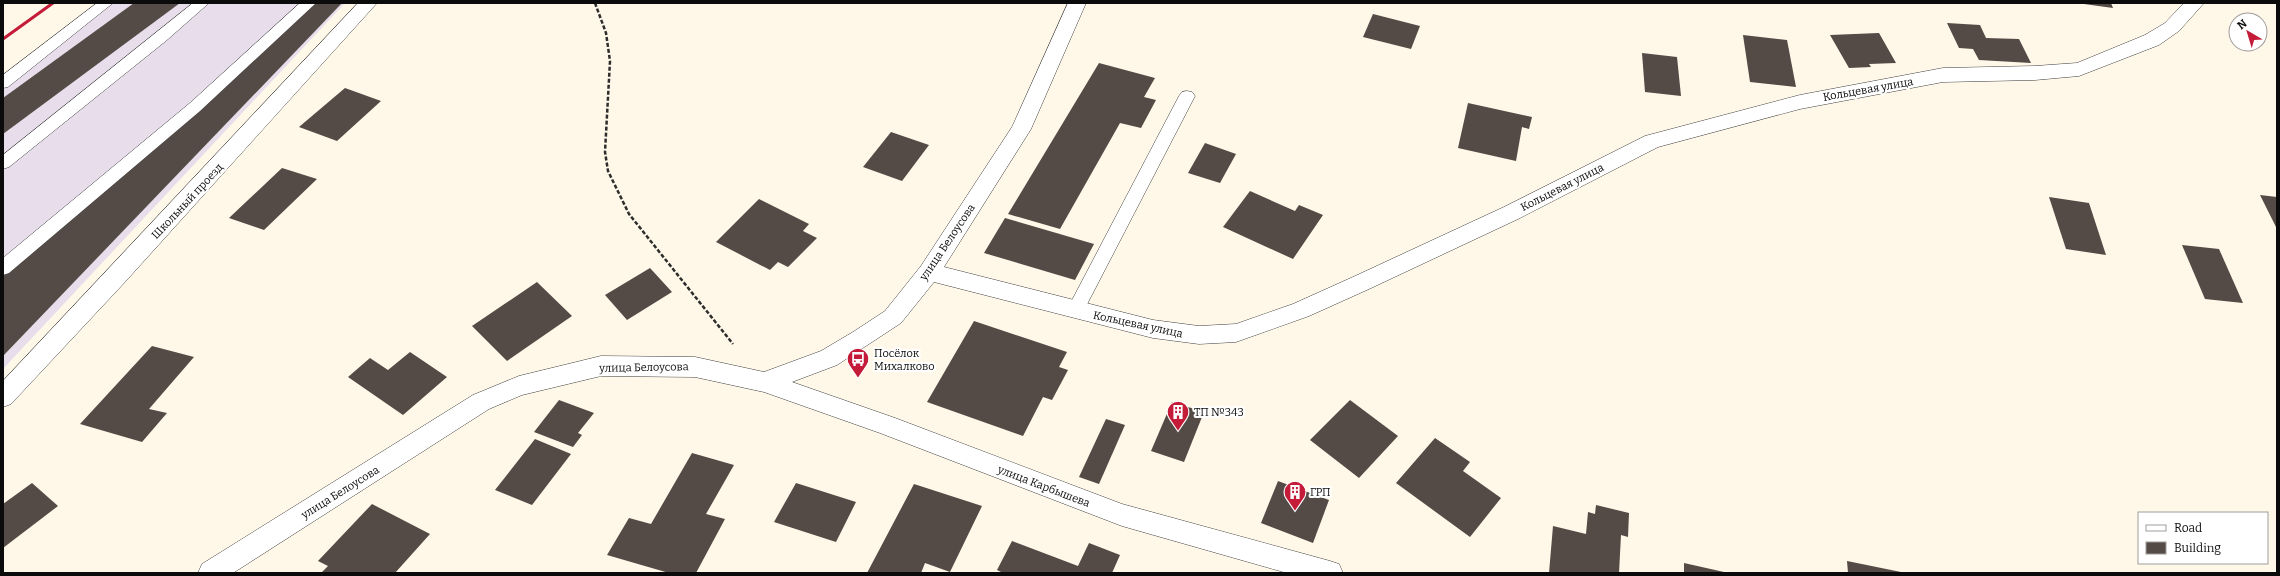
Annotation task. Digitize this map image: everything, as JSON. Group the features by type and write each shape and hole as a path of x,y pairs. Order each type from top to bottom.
{"street":[{"name":"Школьный проезд","path":"3,397 118,276 368,3"},
{"name":"улица Белоусова","path":"211,573 481,402 519,386 582,370 627,365 695,367 764,382 829,358 861,339 893,317 929,272 1021,129 1077,3"},
{"name":"Кольцевая улица","path":"929,272 1169,332 1199,335 1236,333 1301,310 1361,283 1511,213 1652,141 1800,102 1943,75 2035,73 2079,69 2152,40 2172,27 2195,3"},
{"name":"улица Карбышева","path":"764,382 887,425 1122,515 1330,573"}],"lane":[{"path":"3,83 106,3"},
{"path":"3,162 156,42 202,3"},
{"path":"3,268 195,107 309,3"},
{"path":"1076,309 1187,96"}],"path":[{"path":"595,3 606,33 610,61 605,152 608,171 629,214 734,345"}],"shaded area":[{"path":"106,3 345,3 3,369 3,87"}],"building":[{"path":"134,3 180,3 3,134 3,98"},
{"path":"315,3 342,3 3,356 3,272"},
{"path":"2111,3 2113,8 2084,4"},
{"path":"1373,14 1420,26 1411,49 1363,37"},
{"path":"1947,23 1980,25 1986,38 2019,39 2031,63 1979,60 1973,49 1959,48"},
{"path":"1879,33 1896,63 1869,64 1871,67 1849,68 1830,35"},
{"path":"1743,35 1787,40 1796,87 1750,82"},
{"path":"1642,53 1677,57 1681,96 1645,92"},
{"path":"1099,63 1155,78 1144,97 1156,100 1141,128 1120,123 1060,229 1008,214"},
{"path":"345,88 381,101 337,141 299,127"},
{"path":"1468,103 1532,117 1529,129 1522,127 1516,161 1458,148"},
{"path":"891,132 929,145 902,181 863,167"},
{"path":"1205,143 1236,154 1220,183 1188,173"},
{"path":"282,168 317,179 264,230 229,218"},
{"path":"1250,191 1295,211 1299,205 1323,215 1293,259 1223,227"},
{"path":"2260,195 2277,197 2277,229"},
{"path":"2049,197 2089,203 2106,255 2066,249"},
{"path":"759,199 809,224 803,231 817,238 788,267 778,262 770,270 716,242"},
{"path":"1005,218 1094,244 1075,280 984,253"},
{"path":"2182,245 2219,249 2243,303 2205,299"},
{"path":"650,268 672,292 627,320 605,295"},
{"path":"537,282 572,316 507,361 472,326"},
{"path":"974,321 1067,352 1059,367 1068,370 1052,400 1043,397 1023,436 927,402"},
{"path":"152,346 194,357 149,409 167,413 142,442 80,424"},
{"path":"410,352 447,377 403,415 348,377 370,358 388,370"},
{"path":"559,400 594,413 578,433 582,435 573,447 534,432"},
{"path":"1350,400 1398,436 1359,478 1310,440"},
{"name":"ТП №343","path":"1172,402 1204,412 1184,462 1151,451"},
{"path":"1106,419 1125,425 1099,484 1079,477"},
{"path":"1435,438 1470,462 1463,471 1501,498 1470,537 1396,483"},
{"path":"535,439 571,454 532,505 495,490"},
{"path":"692,453 734,465 706,514 725,519 696,573 669,573 607,555 629,518 651,524"},
{"name":"ГРП","path":"1278,481 1329,500 1313,543 1261,523"},
{"path":"32,483 58,506 3,548 3,504"},
{"path":"796,483 856,502 836,542 774,522"},
{"path":"914,484 982,506 950,572 925,563 921,573 867,573"},
{"path":"372,504 430,534 395,573 321,573 328,566 318,561"},
{"path":"1596,505 1629,513 1628,537 1621,535 1619,573 1549,573 1553,526 1586,534 1588,512 1595,514"},
{"path":"1012,541 1078,566 1089,543 1120,555 1112,573 1003,573 997,570"},
{"path":"1847,561 1901,572 1901,573 1848,573"},
{"path":"1684,563 1724,572 1724,573 1684,573"}],"railway":[{"path":"3,39 53,3"}],"place":[{"name":"Посёлок Михалково","path":"858,378"},
{"name":"ТП №343","path":"1178,432"},
{"name":"ГРП","path":"1295,512"}]}
